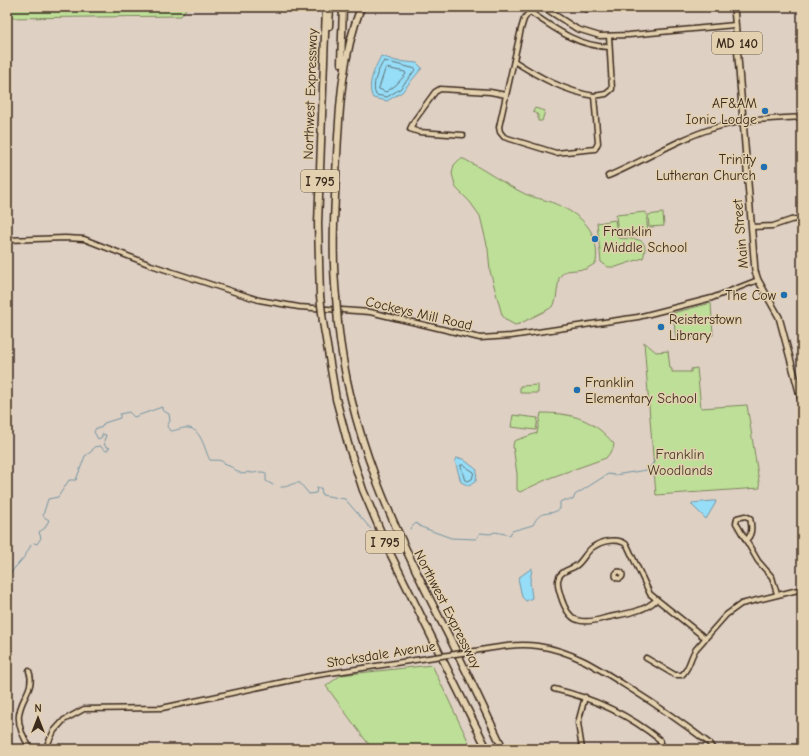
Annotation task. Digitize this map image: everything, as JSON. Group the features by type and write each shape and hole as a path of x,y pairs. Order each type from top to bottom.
{"highway":[{"name":"Northwest Expressway","path":"326,7 318,224 322,322 336,399 348,444 363,490 389,552 487,749"},
{"path":"324,66 330,7"},
{"path":"339,106 343,7"},
{"name":"Northwest Expressway","path":"361,7 345,56 339,106 334,219 334,275 338,323 350,395 377,484 413,567 503,749"}],"main road":[{"name":"Main Street","path":"734,7 755,271 758,280 779,317 802,403"}],"street":[{"path":"533,7 522,24 499,127 502,135 559,153 591,150 597,147 594,96"},
{"path":"543,7 577,29 592,34 609,36 735,25"},
{"path":"583,7 586,9 611,7"},
{"path":"530,12 573,40 592,46 609,47"},
{"path":"514,61 569,91 594,96 606,94 612,89 609,36"},
{"path":"463,135 419,132 410,129 435,92 440,88 490,92 506,95"},
{"path":"608,176 704,131 743,122 802,117"},
{"path":"752,228 773,226 802,218"},
{"name":"Cockeys Mill Road","path":"7,240 65,238 84,239 151,265 259,300 299,307 370,312 480,338 511,336 638,316 712,298 758,280"},
{"path":"746,540 750,538 752,532 750,518 745,516 737,518 736,523 758,561 772,577 777,594"},
{"path":"656,600 651,605 642,609 592,622 581,622 572,618 566,611 558,582 561,573 577,565 593,547 618,540 626,545 644,585 656,600 705,638"},
{"path":"646,658 675,676 682,675 687,669 693,653 705,638 735,608 748,601 802,589"},
{"name":"Stocksdale Avenue","path":"45,749 54,731 64,720 84,709 162,708 311,676 507,646 529,646 558,650 578,657 599,668 656,705 709,743 713,749"},
{"path":"16,703 30,680 29,671"},
{"path":"554,689 585,697 612,708 657,738 661,742 660,749"},
{"path":"582,749 578,723 585,697"},
{"path":"16,733 31,749"}],"green space":[{"path":"7,7 187,7 181,16 7,18"},
{"path":"535,108 545,111 542,121 538,121 538,115 533,111"},
{"path":"460,159 464,159 525,194 551,202 571,212 586,224 595,241 596,263 586,269 566,271 562,274 559,278 554,305 519,324 515,325 506,320 502,315 490,271 488,249 480,216 470,202 456,188 452,174 454,165"},
{"path":"646,212 648,233 618,236 616,215"},
{"path":"663,213 664,226 649,227 648,215"},
{"path":"615,220 618,238 639,240 645,245 645,251 643,258 616,267 608,267 601,262 597,223"},
{"path":"711,303 713,335 676,340 673,313"},
{"name":"Franklin Woodlands","path":"644,342 656,352 668,351 670,368 672,369 672,372 691,372 691,369 697,368 701,408 747,405 760,488 656,495"},
{"path":"538,385 538,393 520,393 520,386"},
{"path":"541,413 573,416 590,423 606,435 614,444 613,449 606,458 552,477 520,492 517,490 517,474 513,446 514,441 537,433"},
{"path":"513,415 538,418 536,430 511,427"},
{"path":"432,665 472,749 372,749 326,686 341,675"}],"water":[{"path":"381,56 396,61 417,63 422,68 402,92 387,101 373,98 370,88 372,77"},
{"path":"456,458 463,459 477,470 476,481 469,486 461,482 455,461"},
{"path":"716,501 706,519 692,505 692,503"},
{"path":"532,568 530,582 532,598 526,601 522,597 518,578"}],"waterway":[{"path":"34,543 37,544 41,538 39,532 45,528 49,520 43,515 48,499 58,497 69,480 76,480 85,456 92,451 94,447 100,446 106,451 110,448 105,446 104,441 106,435 102,434 102,437 98,439 94,432 96,428 101,428 104,423 120,418 120,414 129,412 134,417 162,407 162,410 169,414 170,421 167,426 170,431 186,428 193,430 200,437 210,460 222,461 226,465 244,474 248,472 266,473 266,481 273,485"},
{"path":"410,529 416,523 421,527 451,538 476,539 480,533 490,534 495,532 510,535 512,531 533,525 539,516 560,509 560,502 564,500 573,500 575,495 608,474 614,475 647,470 658,457"},
{"path":"281,487 300,483 309,494 316,493 317,488 321,488 322,495 345,499 371,529"},
{"path":"7,577 25,556 31,545"}],"place":[{"name":"AF&AM Ionic Lodge","path":"765,111"},
{"name":"Trinity Lutheran Church","path":"764,167"},
{"name":"Franklin Middle School","path":"595,239"},
{"name":"The Cow","path":"784,295"},
{"name":"Reisterstown Library","path":"661,327"},
{"name":"Franklin Elementary School","path":"577,390"}]}
